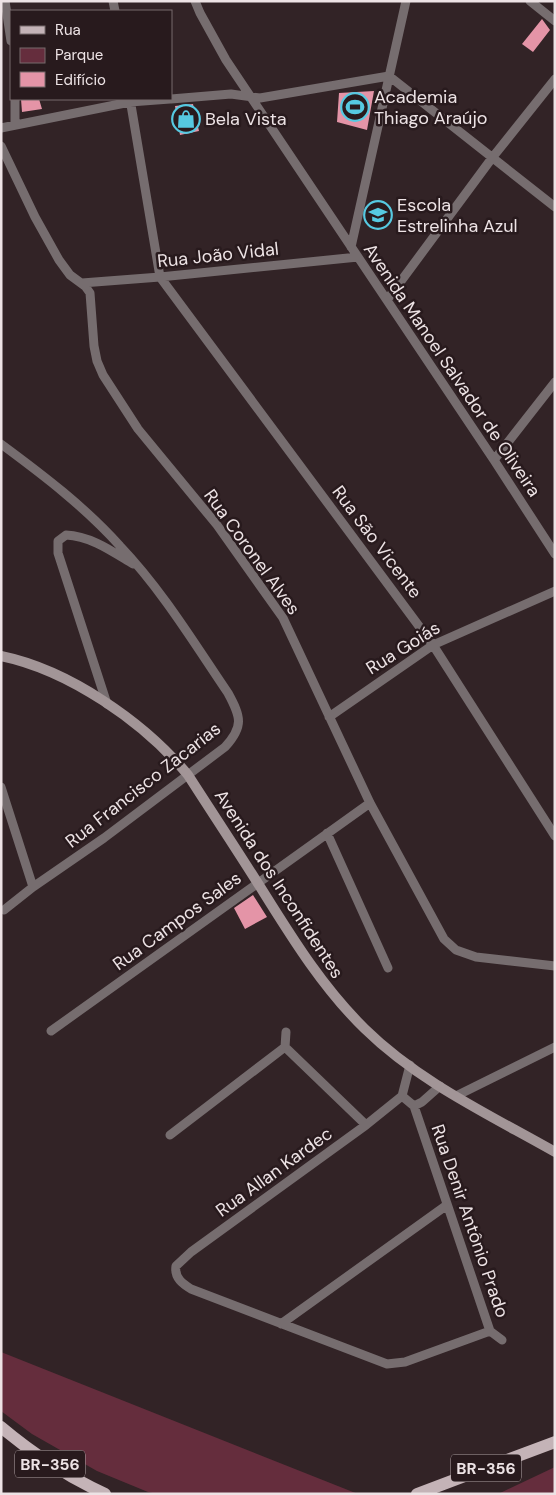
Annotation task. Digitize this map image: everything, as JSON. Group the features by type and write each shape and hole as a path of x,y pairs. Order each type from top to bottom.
{"main road":[{"name":"Avenida dos Inconfidentes","path":"1,656 15,658 57,675 84,689 154,739 188,775 306,960 338,1001 366,1030 392,1053 440,1086 555,1152"},
{"name":"BR-356","path":"1,1427 34,1454 61,1472 105,1494"},
{"name":"BR-356","path":"417,1494 555,1442"}],"street":[{"path":"5,1 10,34"},
{"name":"Avenida Manoel Salvador de Oliveira","path":"195,1 226,60 250,97 555,554"},
{"path":"351,247 406,1"},
{"path":"530,1 555,22"},
{"path":"172,99 231,94 260,98 389,76 555,207"},
{"path":"387,300 492,158 555,80"},
{"path":"14,100 15,125"},
{"path":"1,128 130,100 160,277"},
{"name":"Rua Coronel Alves","path":"1,146 48,241 66,270 88,289 91,297 94,346 97,361 103,375 138,429 217,526 283,618 370,803 447,944 459,952 476,957 555,966"},
{"name":"Rua João Vidal","path":"82,283 358,257"},
{"name":"Rua São Vicente","path":"160,277 433,644 555,836"},
{"path":"494,460 551,393 555,382"},
{"name":"Rua Francisco Zacarias","path":"1,444 41,473 94,520 142,570 228,693 240,718 234,737 225,747 4,910"},
{"path":"107,704 58,553 58,541 66,534 86,539 104,546 142,570"},
{"name":"Rua Goiás","path":"329,718 433,644 555,591"},
{"path":"1,787 33,887"},
{"name":"Rua Campos Sales","path":"51,1031 370,803"},
{"path":"327,833 388,968"},
{"path":"170,1135 285,1047 286,1032"},
{"path":"285,1047 366,1126"},
{"path":"456,1096 555,1047"},
{"path":"410,1065 402,1096 414,1106 422,1102 440,1086"},
{"name":"Rua Allan Kardec","path":"281,1324 191,1289 179,1280 175,1271 180,1261 366,1126 402,1096"},
{"name":"Rua Denir Antônio Prado","path":"414,1106 490,1331 502,1340"},
{"path":"281,1324 447,1204"},
{"path":"281,1324 387,1364 405,1362 490,1331"}],"green space":[{"path":"1,1352 358,1494 157,1494 148,1492 97,1471 32,1434 1,1411"},
{"path":"555,1467 555,1494 498,1494"}],"building":[{"path":"542,19 550,30 533,52 522,44"},
{"name":"Academia Thiago Araújo","path":"374,91 367,130 337,122 339,93"},
{"path":"21,100 39,100 42,109 22,112"},
{"name":"Bela Vista","path":"193,104 199,131 180,135 175,106"},
{"path":"253,895 267,917 245,929 234,908"}],"place":[{"name":"Academia Thiago Araújo","path":"355,107"},
{"name":"Bela Vista","path":"186,119"},
{"name":"Escola Estrelinha Azul","path":"378,215"}]}
